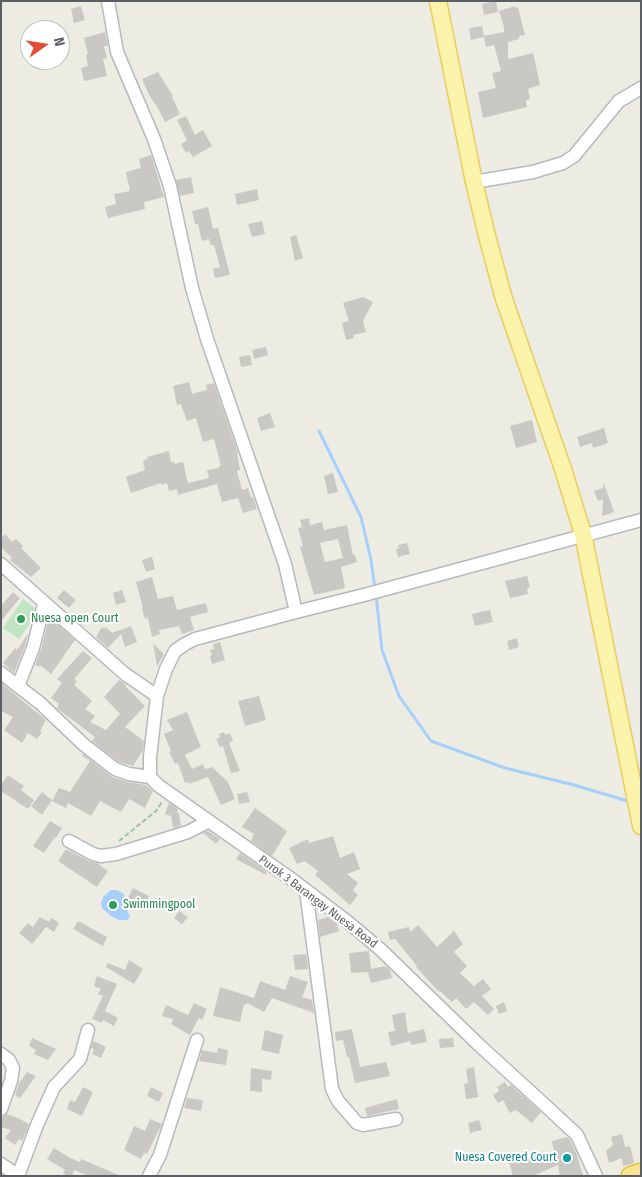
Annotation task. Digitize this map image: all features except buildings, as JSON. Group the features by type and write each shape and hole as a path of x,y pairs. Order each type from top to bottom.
{"highway":[{"path":"632,1176 641,1173"}],"main road":[{"path":"438,1 474,182 504,299 563,469 583,534 641,826"}],"street":[{"path":"108,1 117,52 154,139 170,186 192,288 210,347 285,564 296,612"},
{"path":"474,182 533,172 563,164 574,156 619,101 641,88"},
{"path":"1,673 40,703 83,744 115,769 129,774 150,777 150,758 157,696 166,669 175,651 184,644 195,639 641,520"},
{"path":"1,564 124,674 157,696"},
{"path":"18,686 33,648 44,604"},
{"name":"Purok 3 Barangay Nuesa Road","path":"150,777 158,786 170,792 306,890 380,949 478,1046 567,1125 581,1141 596,1176"},
{"path":"69,841 93,854 101,856 124,852 188,832 209,821"},
{"path":"306,890 332,1089 338,1101 357,1123 363,1126 396,1119"},
{"path":"1,1164 18,1176 37,1125 54,1087 80,1059 88,1030"},
{"path":"149,1176 160,1155 197,1040"},
{"path":"1,1054 9,1060 13,1068 11,1081 1,1109"}],"path":[{"path":"101,856 156,811 170,792"}],"green space":[{"name":"Nuesa open Court","path":"23,599 39,611 19,639 3,628"}],"water":[{"name":"Swimmingpool","path":"111,890 117,890 124,894 123,902 130,916 127,920 119,920 102,908 103,897"}],"waterway":[{"path":"319,431 361,517 371,560 375,589"},
{"path":"376,595 382,650 399,696 431,741 505,768 574,785 631,802"}],"place":[{"name":"Nuesa open Court","path":"21,619"},
{"name":"Swimmingpool","path":"113,905"},
{"name":"Nuesa Covered Court","path":"567,1158"}]}
